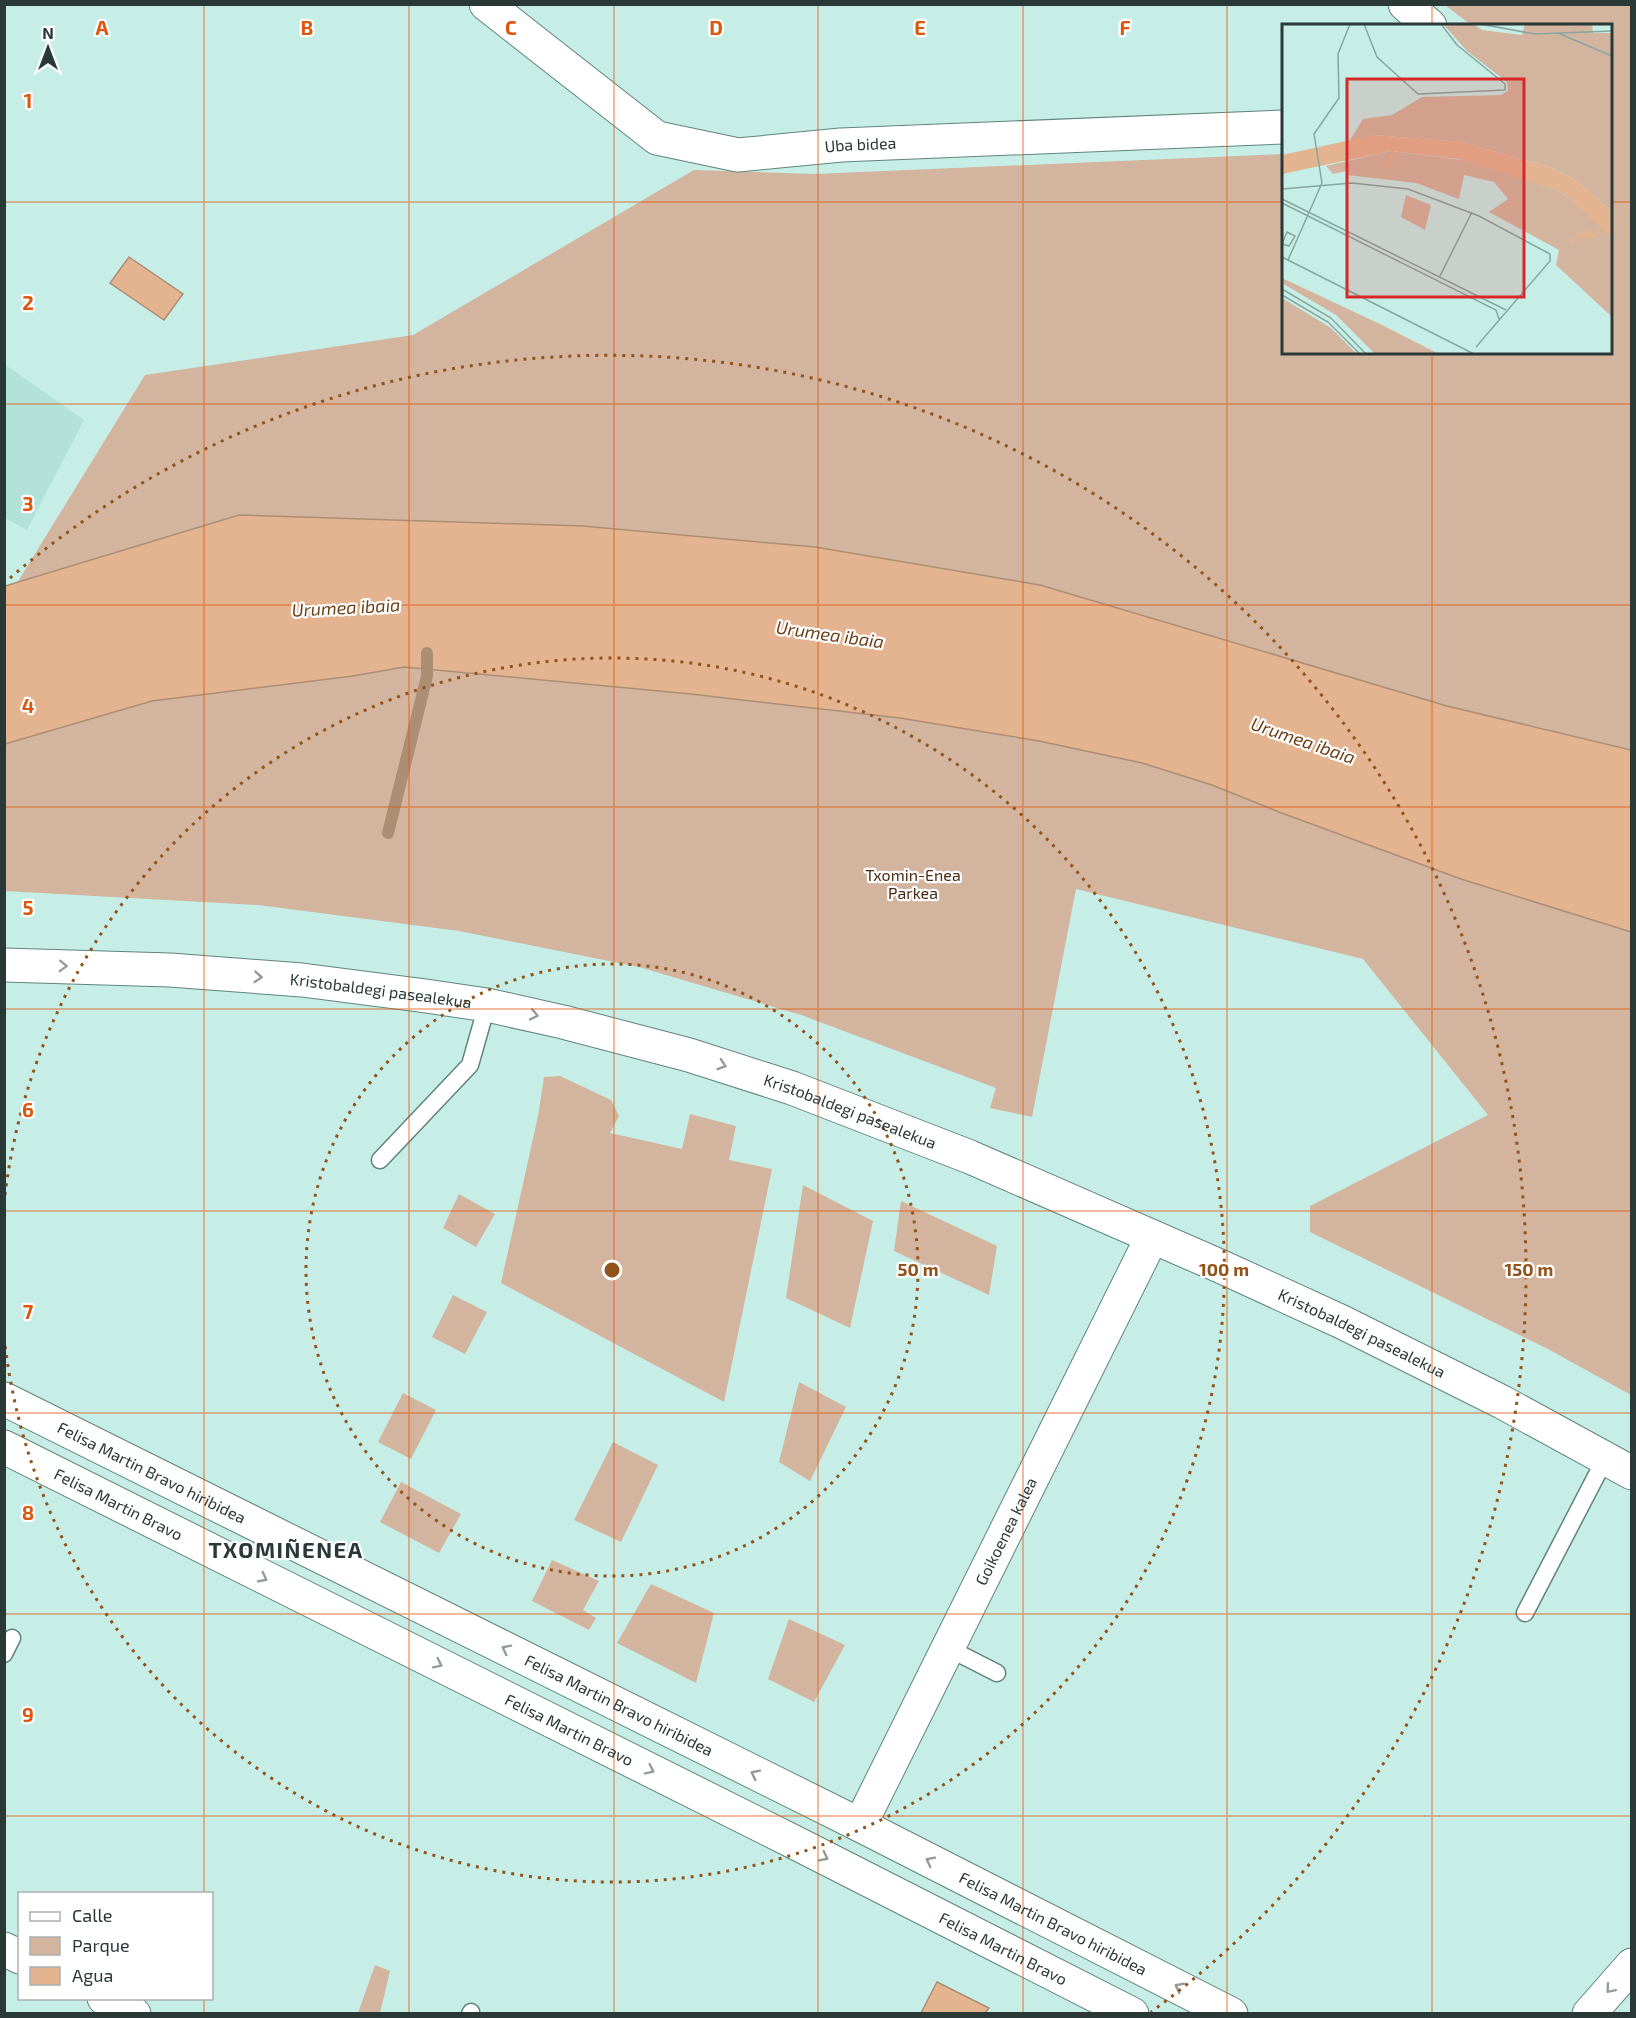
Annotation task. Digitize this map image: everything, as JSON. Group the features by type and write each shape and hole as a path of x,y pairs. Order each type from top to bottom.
{"street":[{"name":"Uba bidea","path":"486,4 657,138 738,155 841,145 1282,127"},
{"path":"1405,4 1428,24"},
{"name":"Kristobaldegi pasealekua","path":"4,965 170,970 302,980 487,1005 689,1055 792,1088 970,1157 1152,1237 1342,1322 1502,1402 1618,1466"},
{"name":"Goikoenea kalea","path":"860,1826 1152,1237"},
{"name":"Felisa Martin Bravo hiribidea","path":"4,1399 1231,2013"},
{"name":"Felisa Martin Bravo","path":"4,1448 1132,2013"},
{"path":"4,1949 18,1956"},
{"path":"1589,2013 1632,1965"}],"lane":[{"path":"380,1160 470,1065 487,1005"},
{"path":"1525,1613 1618,1466"},
{"path":"4,1654 12,1638"},
{"path":"948,1648 997,1672"}],"shaded area":[{"path":"4,364 84,420 27,530 5,518"}],"green space":[{"path":"1445,5 1631,5 1631,750 1447,706 1040,585 815,547 583,526 17,583 145,375 413,335 694,170 815,174 1282,154 1282,354 1612,354 1612,24 1470,24"},
{"name":"Txomin-Enea Parkea","path":"404,667 691,694 900,718 1039,741 1142,763 1212,785 1461,879 1631,932 1631,1395 1548,1349 1310,1232 1310,1206 1488,1115 1363,959 1076,889 1032,1117 990,1108 996,1088 801,1015 639,967 459,931 258,905 5,891 4,744 152,701 353,676"},
{"path":"560,1076 611,1100 619,1116 610,1133 682,1149 690,1114 736,1126 729,1160 772,1169 724,1402 501,1283 538,1116 544,1077"},
{"path":"803,1185 873,1221 850,1328 786,1298"},
{"path":"459,1194 495,1214 476,1247 443,1228"},
{"path":"901,1201 997,1246 989,1295 894,1251"},
{"path":"453,1295 487,1312 465,1354 432,1337"},
{"path":"799,1382 846,1407 810,1481 779,1462"},
{"path":"403,1393 436,1410 411,1459 378,1442"},
{"path":"613,1442 658,1465 621,1542 574,1520"},
{"path":"401,1482 461,1514 439,1553 380,1522"},
{"path":"552,1560 599,1581 583,1610 596,1618 589,1630 532,1601"},
{"path":"651,1584 714,1613 696,1683 617,1643"},
{"path":"789,1619 845,1645 814,1702 768,1679"},
{"path":"375,1965 390,1971 380,2013 358,2013"}],"water":[{"path":"129,257 183,294 164,320 110,283"},
{"name":"Urumea ibaia","path":"239,515 583,526 815,547 1040,585 1447,706 1631,750 1631,932 1461,879 1212,785 1142,763 1039,741 900,718 691,694 404,667 353,676 152,701 5,744 5,586"},
{"path":"937,1982 989,2008 985,2013 921,2013"}],"waterway":[{"path":"388,833 427,676 427,653"}],"district":[{"name":"TXOMIÑENEA","path":"286,1550"}]}
